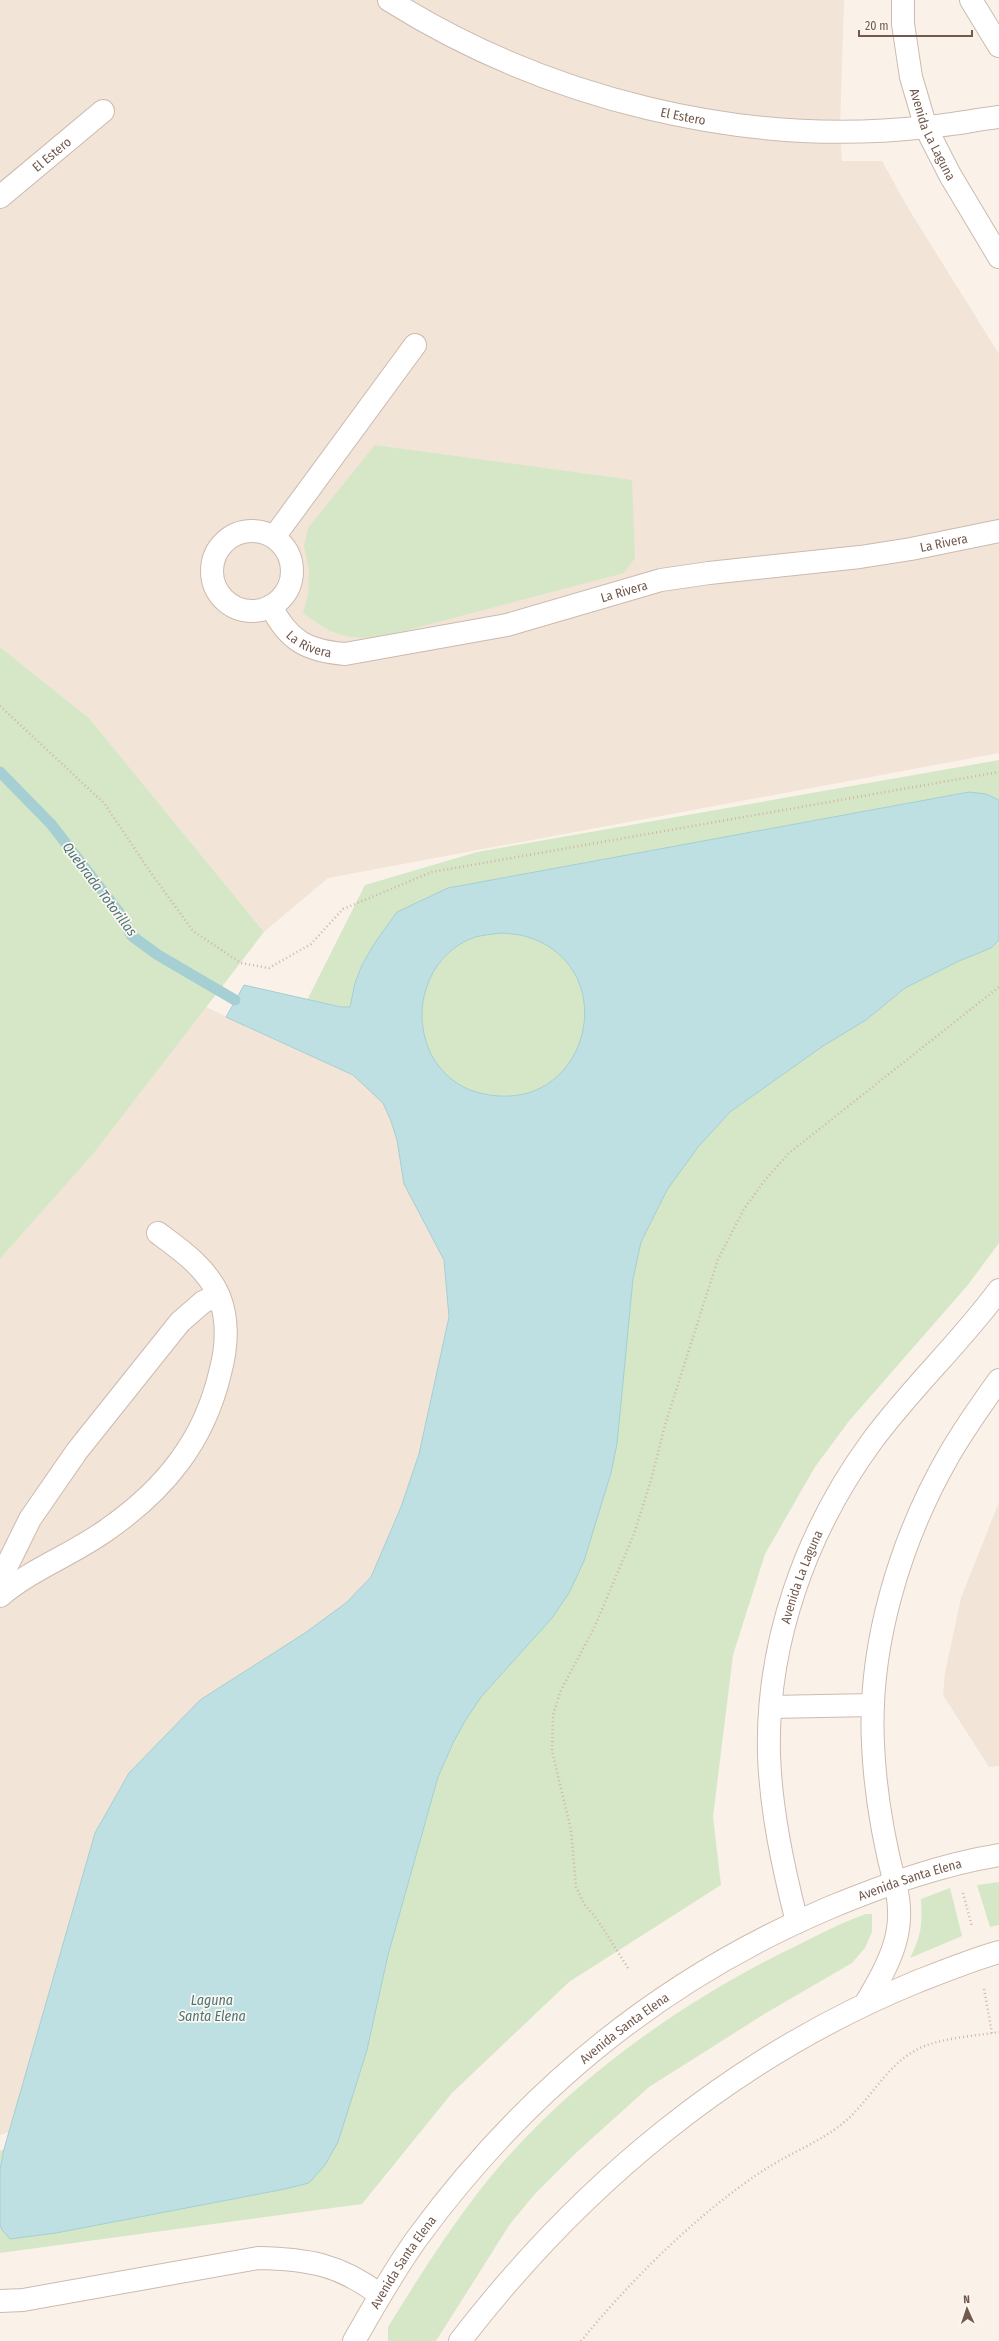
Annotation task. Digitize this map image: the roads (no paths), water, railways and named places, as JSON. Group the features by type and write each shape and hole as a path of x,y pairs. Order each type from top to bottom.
{"street":[{"name":"El Estero","path":"389,0 452,36 496,58 562,83 636,105 720,122 788,129 840,131 926,128 999,116"},
{"name":"Avenida La Laguna","path":"902,0 903,24 910,71 926,128 950,175 999,257"},
{"path":"971,0 999,46"},
{"name":"El Estero","path":"0,197 103,111"},
{"path":"274,537 415,345"},
{"path":"252,530 274,537 289,554 293,571 289,588 284,595 271,606 251,610 231,605 217,590 212,570 217,551 232,536 252,530"},
{"name":"La Rivera","path":"271,606 277,619 295,639 306,646 323,652 345,654 507,625 661,580 709,573 911,550 999,531"},
{"path":"0,1596 27,1575 107,1530 138,1506 171,1474 188,1452 202,1427 210,1407 224,1357 226,1325 218,1295 206,1275 190,1257 158,1233"},
{"name":"Avenida La Laguna","path":"797,1922 786,1877 773,1806 770,1754 771,1707 780,1644 793,1596 809,1550 836,1494 873,1439 999,1290"},
{"path":"0,1580 30,1519 77,1451 180,1322 203,1302 218,1295"},
{"path":"866,2003 886,1968 896,1941 900,1917 895,1884 886,1848 875,1782 873,1705 877,1662 887,1613 913,1529 948,1455 999,1380"},
{"path":"771,1707 873,1705"},
{"name":"Avenida Santa Elena","path":"354,2341 380,2295 416,2239 457,2186 517,2120 566,2073 618,2029 672,1991 713,1966 797,1922 865,1893 956,1865 999,1855"},
{"path":"460,2341 518,2270 558,2226 646,2145 698,2104 753,2066 808,2033 866,2003 989,1954"},
{"path":"0,2301 23,2300 258,2258 292,2258 320,2263 347,2272 380,2295"}],"water":[{"name":"Laguna Santa Elena","path":"969,792 986,794 999,800 999,940 991,948 959,961 905,988 866,1020 823,1046 730,1112 698,1147 667,1190 641,1242 633,1279 617,1444 611,1473 584,1561 569,1593 552,1618 481,1697 453,1743 438,1777 388,1955 367,2050 338,2142 325,2165 309,2183 285,2189 56,2233 10,2239 2,2230 0,2225 0,2170 4,2149 95,1833 129,1773 200,1700 305,1633 346,1603 371,1577 401,1507 419,1454 449,1317 444,1260 404,1184 397,1140 383,1103 353,1075 226,1017 244,985 341,1007 350,1007 355,983 362,965 374,944 397,912 448,888","holes":["502,933 528,937 559,954 577,979 585,1008 581,1037 568,1064 547,1085 517,1095 480,1093 453,1081 439,1067 429,1050 423,1026 422,1010 424,994 437,966 447,954 460,944 475,937"]}],"waterway":[{"name":"Quebrada Totorillas","path":"0,772 51,824 118,911 132,936 158,955 235,1000"}]}
